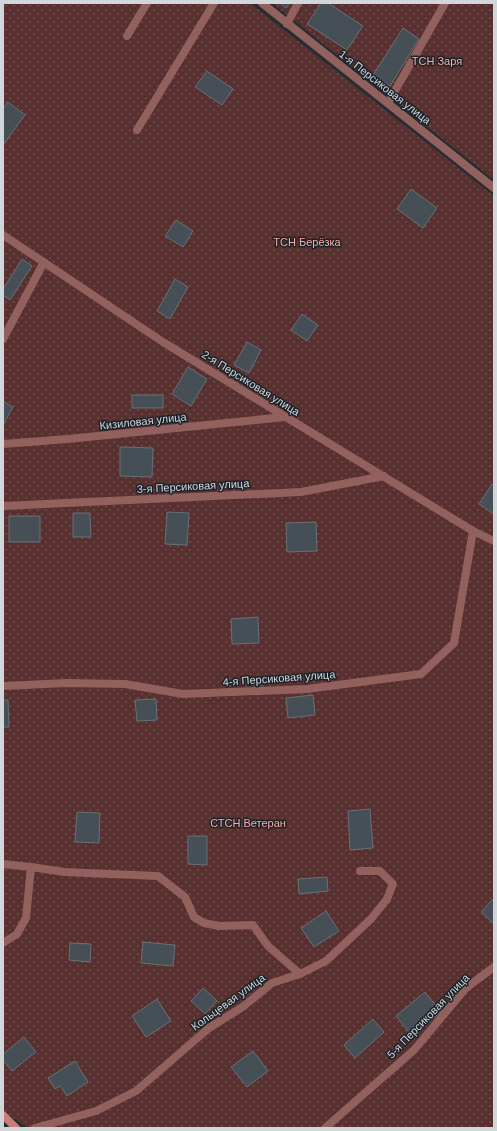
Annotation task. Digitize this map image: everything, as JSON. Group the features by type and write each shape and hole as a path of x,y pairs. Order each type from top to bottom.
{"main road":[{"path":"3,1115 16,1128"}],"lane":[{"path":"127,36 147,3"},
{"path":"137,130 214,3"},
{"name":"1-я Персиковая улица","path":"262,3 494,188"},
{"path":"287,24 298,3"},
{"path":"388,103 444,3"},
{"name":"2-я Персиковая улица","path":"3,235 163,342 473,531 494,541"},
{"path":"3,338 44,262"},
{"name":"Кизиловая улица","path":"3,444 68,439 285,417"},
{"name":"3-я Персиковая улица","path":"3,506 301,492 384,476"},
{"name":"4-я Персиковая улица","path":"3,686 67,683 125,684 183,694 307,689 421,674 454,643 473,531"},
{"path":"3,864 64,872 158,876 185,897 194,917 204,923 219,926 253,925 268,946 300,974"},
{"path":"3,943 17,934 26,918 31,867"},
{"name":"Кольцевая улица","path":"35,1128 96,1111 136,1091 209,1028 244,1006 272,983 300,974 326,961 371,919 387,899 393,884 380,871 360,871"},
{"name":"5-я Персиковая улица","path":"325,1128 414,1050 466,988 494,967"}],"green space":[{"name":"СТСН Ветеран","path":"3,3 250,3 494,196 494,1128 28,1128 3,1111"},
{"name":"ТСН Заря","path":"272,3 494,3 494,180"}],"building":[{"path":"280,3 290,3 286,8"},
{"path":"321,3 328,3 363,26 347,50 307,24"},
{"path":"403,28 419,39 390,86 373,75"},
{"path":"207,71 233,89 222,105 195,87"},
{"path":"8,102 25,115 3,145 3,109"},
{"path":"411,189 437,208 423,228 397,209"},
{"path":"176,220 193,231 183,247 165,236"},
{"path":"22,259 32,266 10,300 3,295 3,289"},
{"path":"175,279 188,287 170,319 157,311"},
{"path":"302,314 318,325 307,341 291,330"},
{"path":"247,342 261,350 249,373 234,365"},
{"path":"188,367 207,379 191,406 172,394"},
{"path":"132,395 163,395 163,408 132,408"},
{"path":"3,401 13,407 3,425"},
{"path":"120,447 153,448 152,477 120,476"},
{"path":"492,484 494,485 494,514 479,504"},
{"path":"167,512 189,513 187,545 165,544"},
{"path":"73,513 90,513 91,537 73,537"},
{"path":"9,516 40,516 40,542 9,542"},
{"path":"316,522 317,551 287,552 286,523"},
{"path":"258,617 259,643 232,644 231,619"},
{"path":"313,695 315,715 288,718 286,698"},
{"path":"156,699 157,720 137,721 135,700"},
{"path":"3,700 8,700 9,727 3,727"},
{"path":"370,809 373,848 350,850 348,811"},
{"path":"77,812 100,813 99,843 75,842"},
{"path":"188,836 207,836 207,865 188,864"},
{"path":"327,877 328,891 299,894 298,879"},
{"path":"494,898 494,924 481,912"},
{"path":"326,911 339,931 314,947 301,928"},
{"path":"143,942 175,945 173,966 141,963"},
{"path":"70,943 91,944 90,962 69,960"},
{"path":"203,988 217,1001 205,1014 191,1001"},
{"path":"425,992 441,1012 412,1036 396,1016"},
{"path":"157,999 171,1021 146,1037 132,1016"},
{"path":"373,1019 384,1032 355,1058 344,1045"},
{"path":"24,1037 36,1052 12,1071 3,1060 3,1054"},
{"path":"253,1051 268,1071 247,1087 231,1067"},
{"path":"75,1061 88,1082 67,1096 60,1086 55,1089 48,1078"}],"park label":[{"name":"ТСН Берёзка","path":"307,242"}]}
